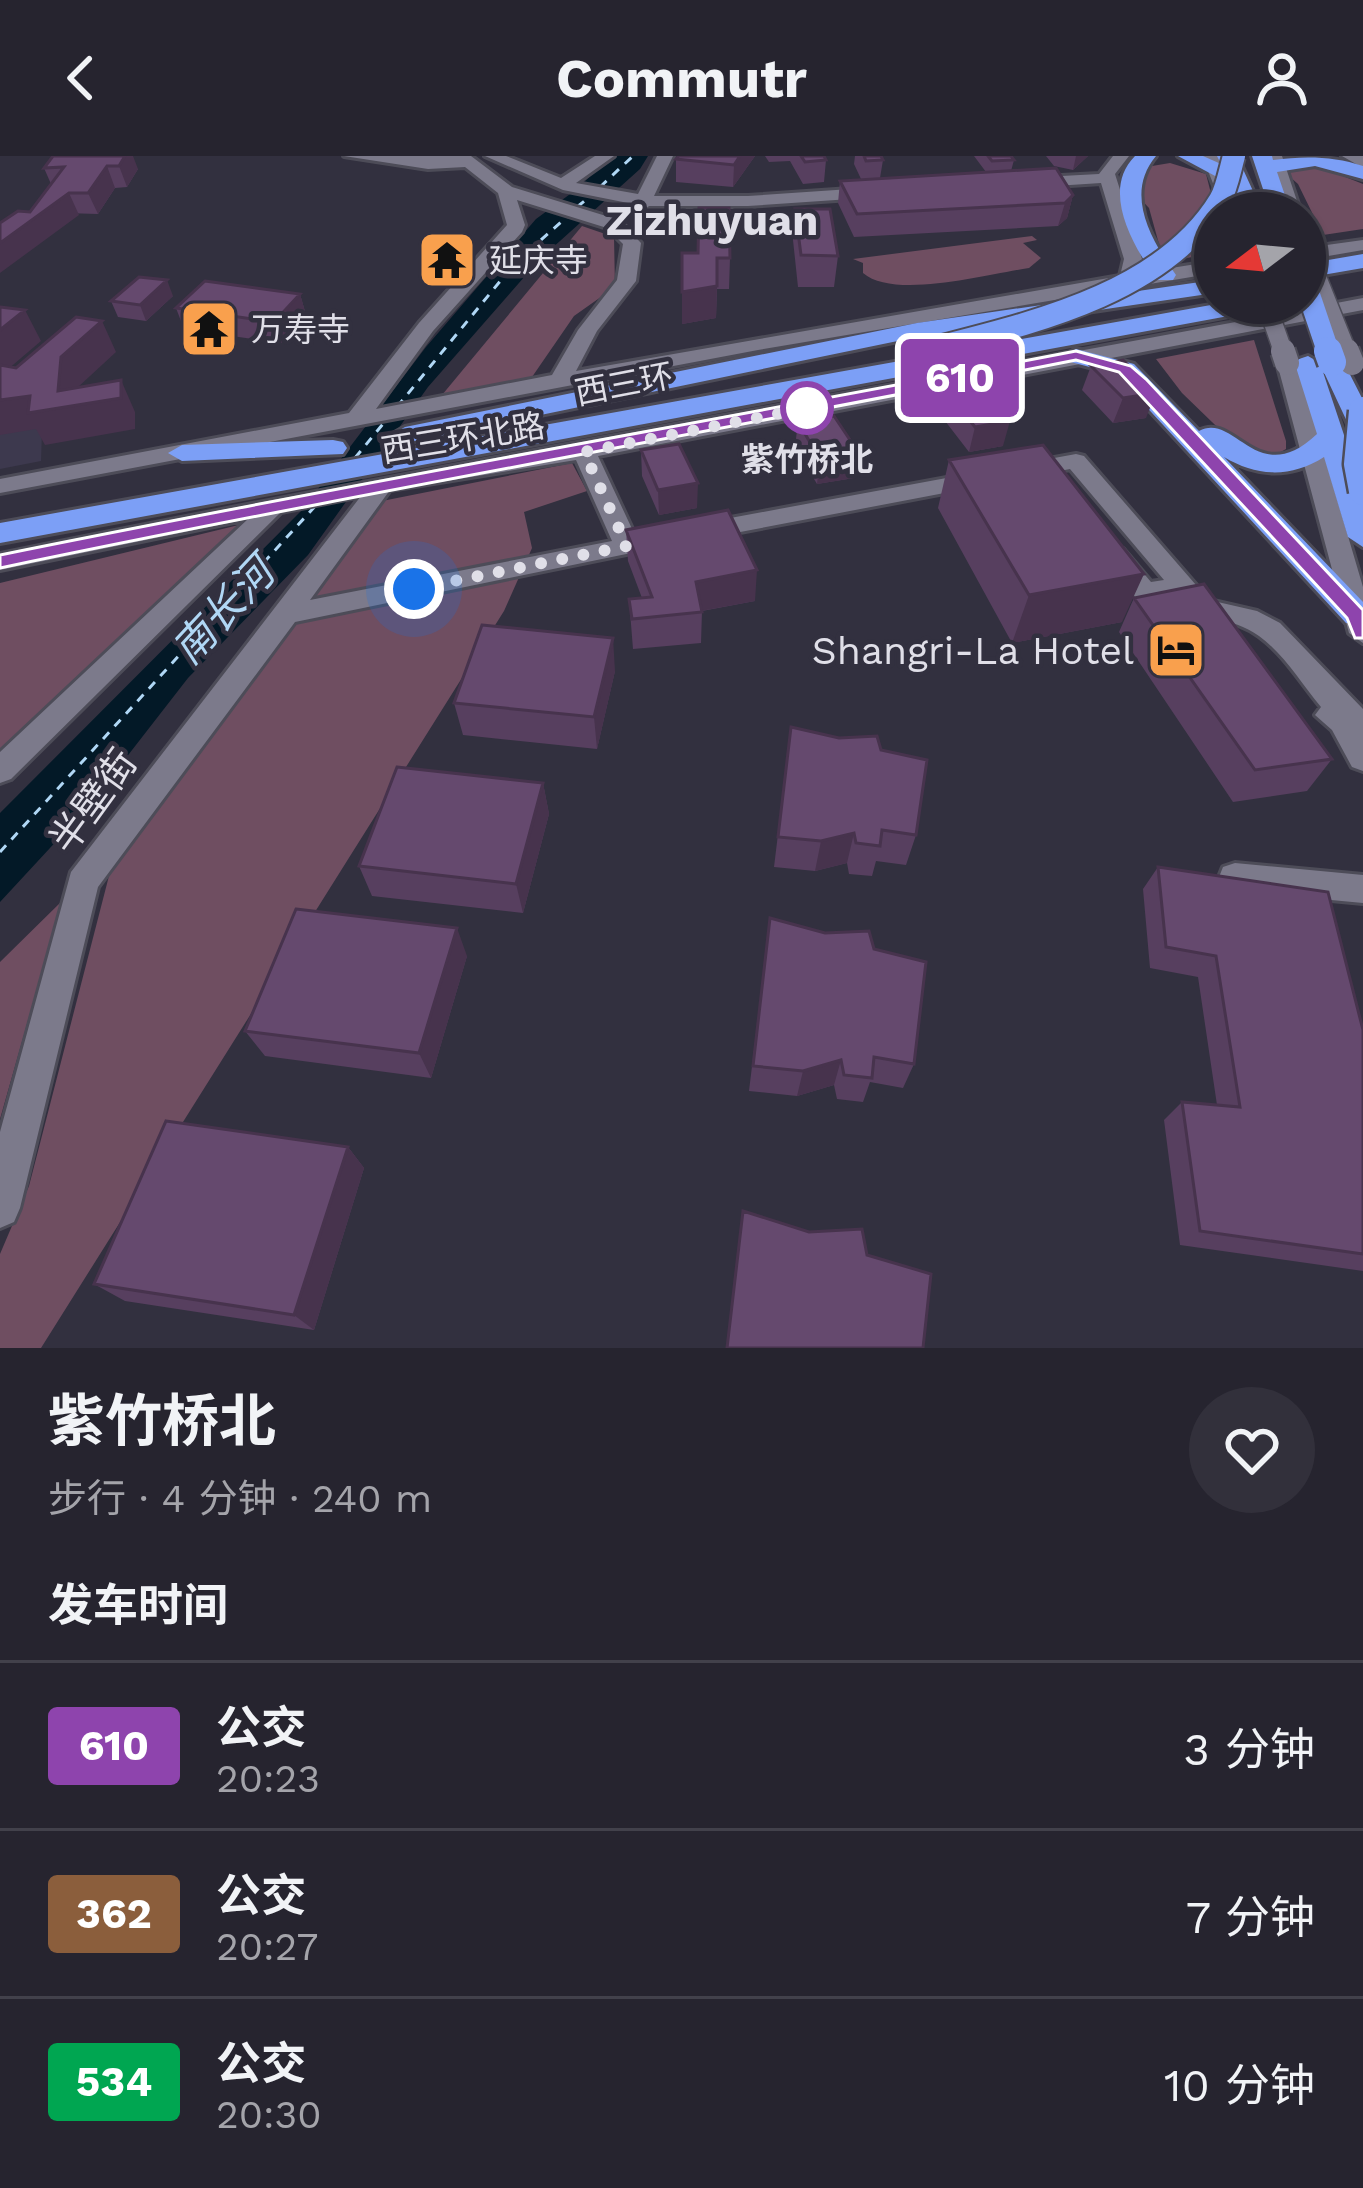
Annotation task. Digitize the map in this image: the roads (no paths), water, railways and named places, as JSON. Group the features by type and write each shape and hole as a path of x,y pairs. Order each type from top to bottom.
{"highway":[{"path":"1146,156 1135,164 1127,183 1148,252 1165,275"},
{"path":"1188,156 1222,158 1244,192"},
{"path":"385,472 523,426 1061,310 1159,261 1212,214 1222,158"},
{"path":"1277,192 1270,161 1319,158 1363,173"},
{"path":"1326,267 1363,261"},
{"path":"1326,292 1363,286"},
{"path":"0,508 1194,290"},
{"path":"927,340 1034,296"},
{"name":"西三环","path":"0,533 311,474 385,472 667,412 1194,316"},
{"path":"1300,324 1363,428"},
{"path":"1316,324 1328,367 1321,446 1363,537"},
{"path":"1145,344 1137,360 1145,373 1232,453 1263,466 1321,446"},
{"path":"1076,356 1125,369 1360,624"},
{"path":"1328,367 1363,396"},
{"path":"667,412 860,398"},
{"path":"1363,411 1358,438 1363,491"},
{"path":"182,453 333,448"}],"street":[{"path":"352,156 428,164 476,157 521,189 558,193 626,233 633,255 626,280 588,330 560,381"},
{"path":"558,193 606,156"},
{"path":"628,223 648,199 665,156"},
{"path":"1121,156 1111,164 1108,178 1133,259 1129,280"},
{"path":"1350,156 1363,163"},
{"path":"358,417 426,327 513,232 516,225 506,191 476,157"},
{"path":"1222,158 1229,192"},
{"path":"1270,161 1283,192"},
{"path":"996,185 1108,178"},
{"path":"506,191 648,199 907,190"},
{"path":"586,375 644,263 640,235 628,223 596,216"},
{"path":"1326,248 1363,245"},
{"name":"西三环北路","path":"0,486 665,357 1194,270"},
{"name":"西三环北路","path":"0,562 282,503 385,472 584,452 1363,304"},
{"path":"1284,324 1328,367"},
{"path":"1320,324 1328,367"},
{"path":"1321,446 1360,624"},
{"path":"584,452 650,542"},
{"path":"286,614 984,476 1050,476 1076,461 1200,606 1220,616 1252,619 1282,642 1268,636 1266,646 1318,707 1355,723 1363,759"},
{"name":"半壁街","path":"0,1208 82,882 286,614 385,472"},
{"name":"半壁街","path":"0,771 282,503"},
{"path":"1101,538 1144,592 1183,586"},
{"path":"1235,877 1363,889"}],"water":[{"name":"南长河","path":"611,156 648,156 640,169 540,259 428,387 308,555 188,678 87,808 0,902 0,813 302,510 426,347 536,219"}],"place":[{"name":"延庆寺","path":"447,260"},
{"name":"万寿寺","path":"209,329"},
{"name":"紫竹桥北","path":"807,408"},
{"name":"Shangri-La Hotel","path":"1176,650"}],"district":[{"name":"Zizhuyuan","path":"712,220"}]}
